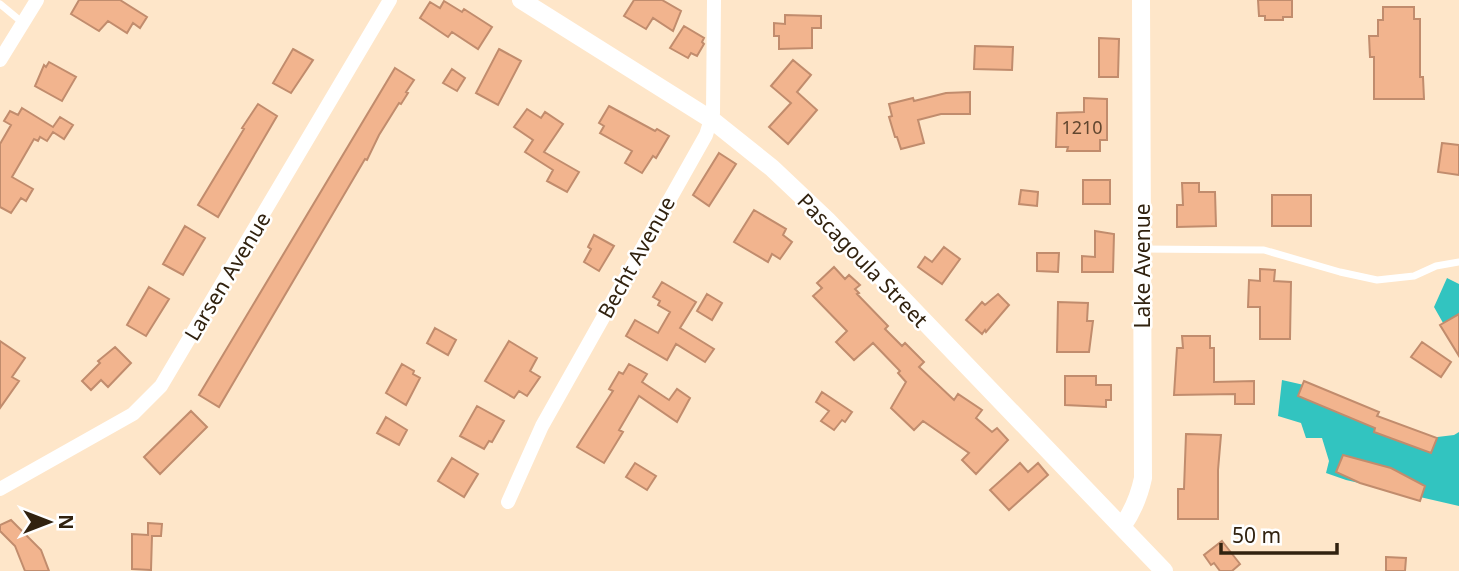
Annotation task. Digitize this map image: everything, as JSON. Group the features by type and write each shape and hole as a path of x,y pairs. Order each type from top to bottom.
{"street":[{"path":"0,60 37,0"},
{"name":"Larsen Avenue","path":"0,489 133,414 161,386 390,0"},
{"name":"Pascagoula Street","path":"521,0 712,120 772,168 827,220 1164,571"},
{"name":"Becht Avenue","path":"508,502 542,426 706,135 712,120 714,0"},
{"name":"Lake Avenue","path":"1122,527 1132,513 1143,478 1141,0"}],"lane":[{"path":"0,4 23,23"},
{"path":"1142,249 1264,250 1340,272 1377,279 1414,276 1436,266 1459,262"}],"water":[{"path":"1447,278 1459,284 1459,351 1434,307"},
{"path":"1282,380 1304,385 1429,438 1459,432 1459,506 1326,473 1329,461 1322,438 1306,438 1301,423 1278,416"}],"building":[{"path":"79,0 120,0 147,17 140,28 133,23 127,33 108,21 99,31 71,14"},
{"path":"634,0 662,0 681,11 673,31 653,18 646,29 624,16"},
{"path":"1258,0 1292,0 1292,17 1265,20 1265,16 1259,16"},
{"path":"444,1 462,12 464,9 492,27 478,49 452,32 448,37 420,18 430,2 440,8"},
{"path":"1383,7 1414,7 1414,19 1420,19 1420,77 1423,77 1424,99 1374,99 1374,57 1370,57 1369,36 1378,36 1378,20 1383,20"},
{"path":"785,15 821,16 821,28 812,28 812,48 779,49 779,36 774,36 774,23 785,24"},
{"path":"684,26 704,38 704,44 697,56 691,53 688,58 670,48"},
{"path":"1099,38 1119,39 1118,77 1099,77"},
{"path":"975,46 1013,47 1012,70 974,69"},
{"path":"293,49 313,60 291,93 273,83"},
{"path":"499,49 521,61 498,105 476,93"},
{"path":"793,60 811,75 797,92 817,110 788,144 769,127 791,103 771,86"},
{"path":"49,62 76,77 62,101 35,86 44,65 46,67"},
{"path":"395,68 414,80 406,92 408,93 379,135 367,160 365,159 219,407 199,395"},
{"path":"452,69 465,78 457,91 443,83"},
{"path":"970,92 970,114 941,114 918,120 924,143 901,149 889,117 892,116 889,104 946,93"},
{"path":"1084,98 1107,99 1107,140 1100,140 1100,151 1067,151 1068,147 1056,147 1057,113 1084,112"},
{"path":"258,104 277,116 218,217 198,205"},
{"path":"609,106 669,136 656,158 653,156 642,173 625,163 632,151 600,133 604,126 599,123"},
{"path":"22,108 53,127 60,117 73,125 64,139 53,132 47,141 40,137 38,141 34,139 12,177 33,189 26,201 21,198 11,213 0,207 0,144 11,125 4,121 10,111 18,115"},
{"path":"527,109 541,118 545,112 563,124 544,152 579,172 567,192 547,181 553,170 525,152 533,140 514,127"},
{"path":"1442,143 1459,145 1459,175 1438,172"},
{"path":"719,153 736,164 709,206 693,195"},
{"path":"1083,180 1110,180 1110,204 1083,204"},
{"path":"1182,183 1199,183 1199,192 1215,192 1216,226 1177,227 1177,205 1183,205"},
{"path":"1021,190 1038,192 1037,206 1019,204"},
{"path":"1272,195 1311,195 1311,226 1272,226"},
{"path":"754,210 786,229 783,235 792,242 780,259 772,254 768,262 734,242"},
{"path":"185,226 205,238 183,275 163,264"},
{"path":"1095,231 1114,234 1113,272 1082,272 1082,256 1095,257"},
{"path":"594,235 614,246 599,271 584,262"},
{"path":"944,247 960,259 942,284 918,267 925,257 932,262"},
{"path":"1037,253 1059,253 1058,272 1037,271"},
{"path":"834,267 845,279 849,275 860,285 855,289 859,293 857,294 888,326 885,329 902,346 905,343 924,362 919,367 954,400 958,394 982,410 976,418 992,432 997,428 1008,440 976,474 962,460 969,453 923,421 914,430 891,408 906,382 898,373 900,371 873,343 854,360 836,342 847,331 813,296 822,288 817,283"},
{"path":"1260,269 1275,270 1274,281 1291,282 1290,339 1260,339 1260,307 1248,307 1249,280 1260,281"},
{"path":"662,282 696,302 680,328 714,349 705,362 676,344 667,360 626,336 635,320 658,333 670,312 658,305 660,301 653,297"},
{"path":"149,287 169,299 146,336 127,325"},
{"path":"707,294 722,303 712,320 697,311"},
{"path":"998,294 1009,305 982,334 966,320 982,302 985,305"},
{"path":"1058,302 1088,303 1087,321 1093,321 1089,352 1057,352"},
{"path":"1459,314 1459,356 1440,325"},
{"path":"435,328 456,340 448,355 427,343"},
{"path":"1182,336 1210,336 1210,348 1214,348 1214,382 1254,381 1254,404 1235,404 1235,394 1174,395 1177,348 1183,348"},
{"path":"0,341 25,358 12,377 19,381 0,408"},
{"path":"509,341 537,358 530,371 540,377 527,396 519,391 514,398 485,381"},
{"path":"1422,342 1451,362 1441,377 1411,357"},
{"path":"115,347 131,363 108,387 101,380 91,390 82,381 100,363 98,361"},
{"path":"402,364 420,378 406,405 386,393"},
{"path":"629,364 647,374 642,382 669,400 677,389 690,398 677,422 639,396 619,430 623,432 604,463 577,447 613,391 609,389 619,372 623,374"},
{"path":"1065,376 1096,376 1096,385 1111,385 1111,400 1106,400 1106,407 1065,405"},
{"path":"1304,381 1379,412 1377,416 1437,438 1431,453 1374,432 1375,428 1298,396"},
{"path":"822,392 852,412 845,422 842,420 834,430 821,421 829,411 816,402"},
{"path":"477,406 504,421 492,442 489,441 484,449 460,436"},
{"path":"191,411 207,427 160,474 144,457"},
{"path":"386,417 407,430 399,445 377,433"},
{"path":"1186,434 1221,435 1218,519 1178,519 1178,489 1184,489"},
{"path":"1343,455 1391,468 1425,486 1420,501 1360,483 1336,472"},
{"path":"452,458 478,474 464,497 438,481"},
{"path":"635,463 656,476 647,490 626,477"},
{"path":"1020,463 1028,472 1038,463 1048,475 1009,510 990,490"},
{"path":"11,520 41,550 49,571 25,571 15,546 0,531 0,525"},
{"path":"148,523 162,524 161,536 152,536 151,570 132,569 132,534 148,535"},
{"path":"1222,541 1240,564 1232,571 1220,571 1214,563 1211,565 1204,555"},
{"path":"1386,557 1406,558 1405,571 1386,571"}]}
